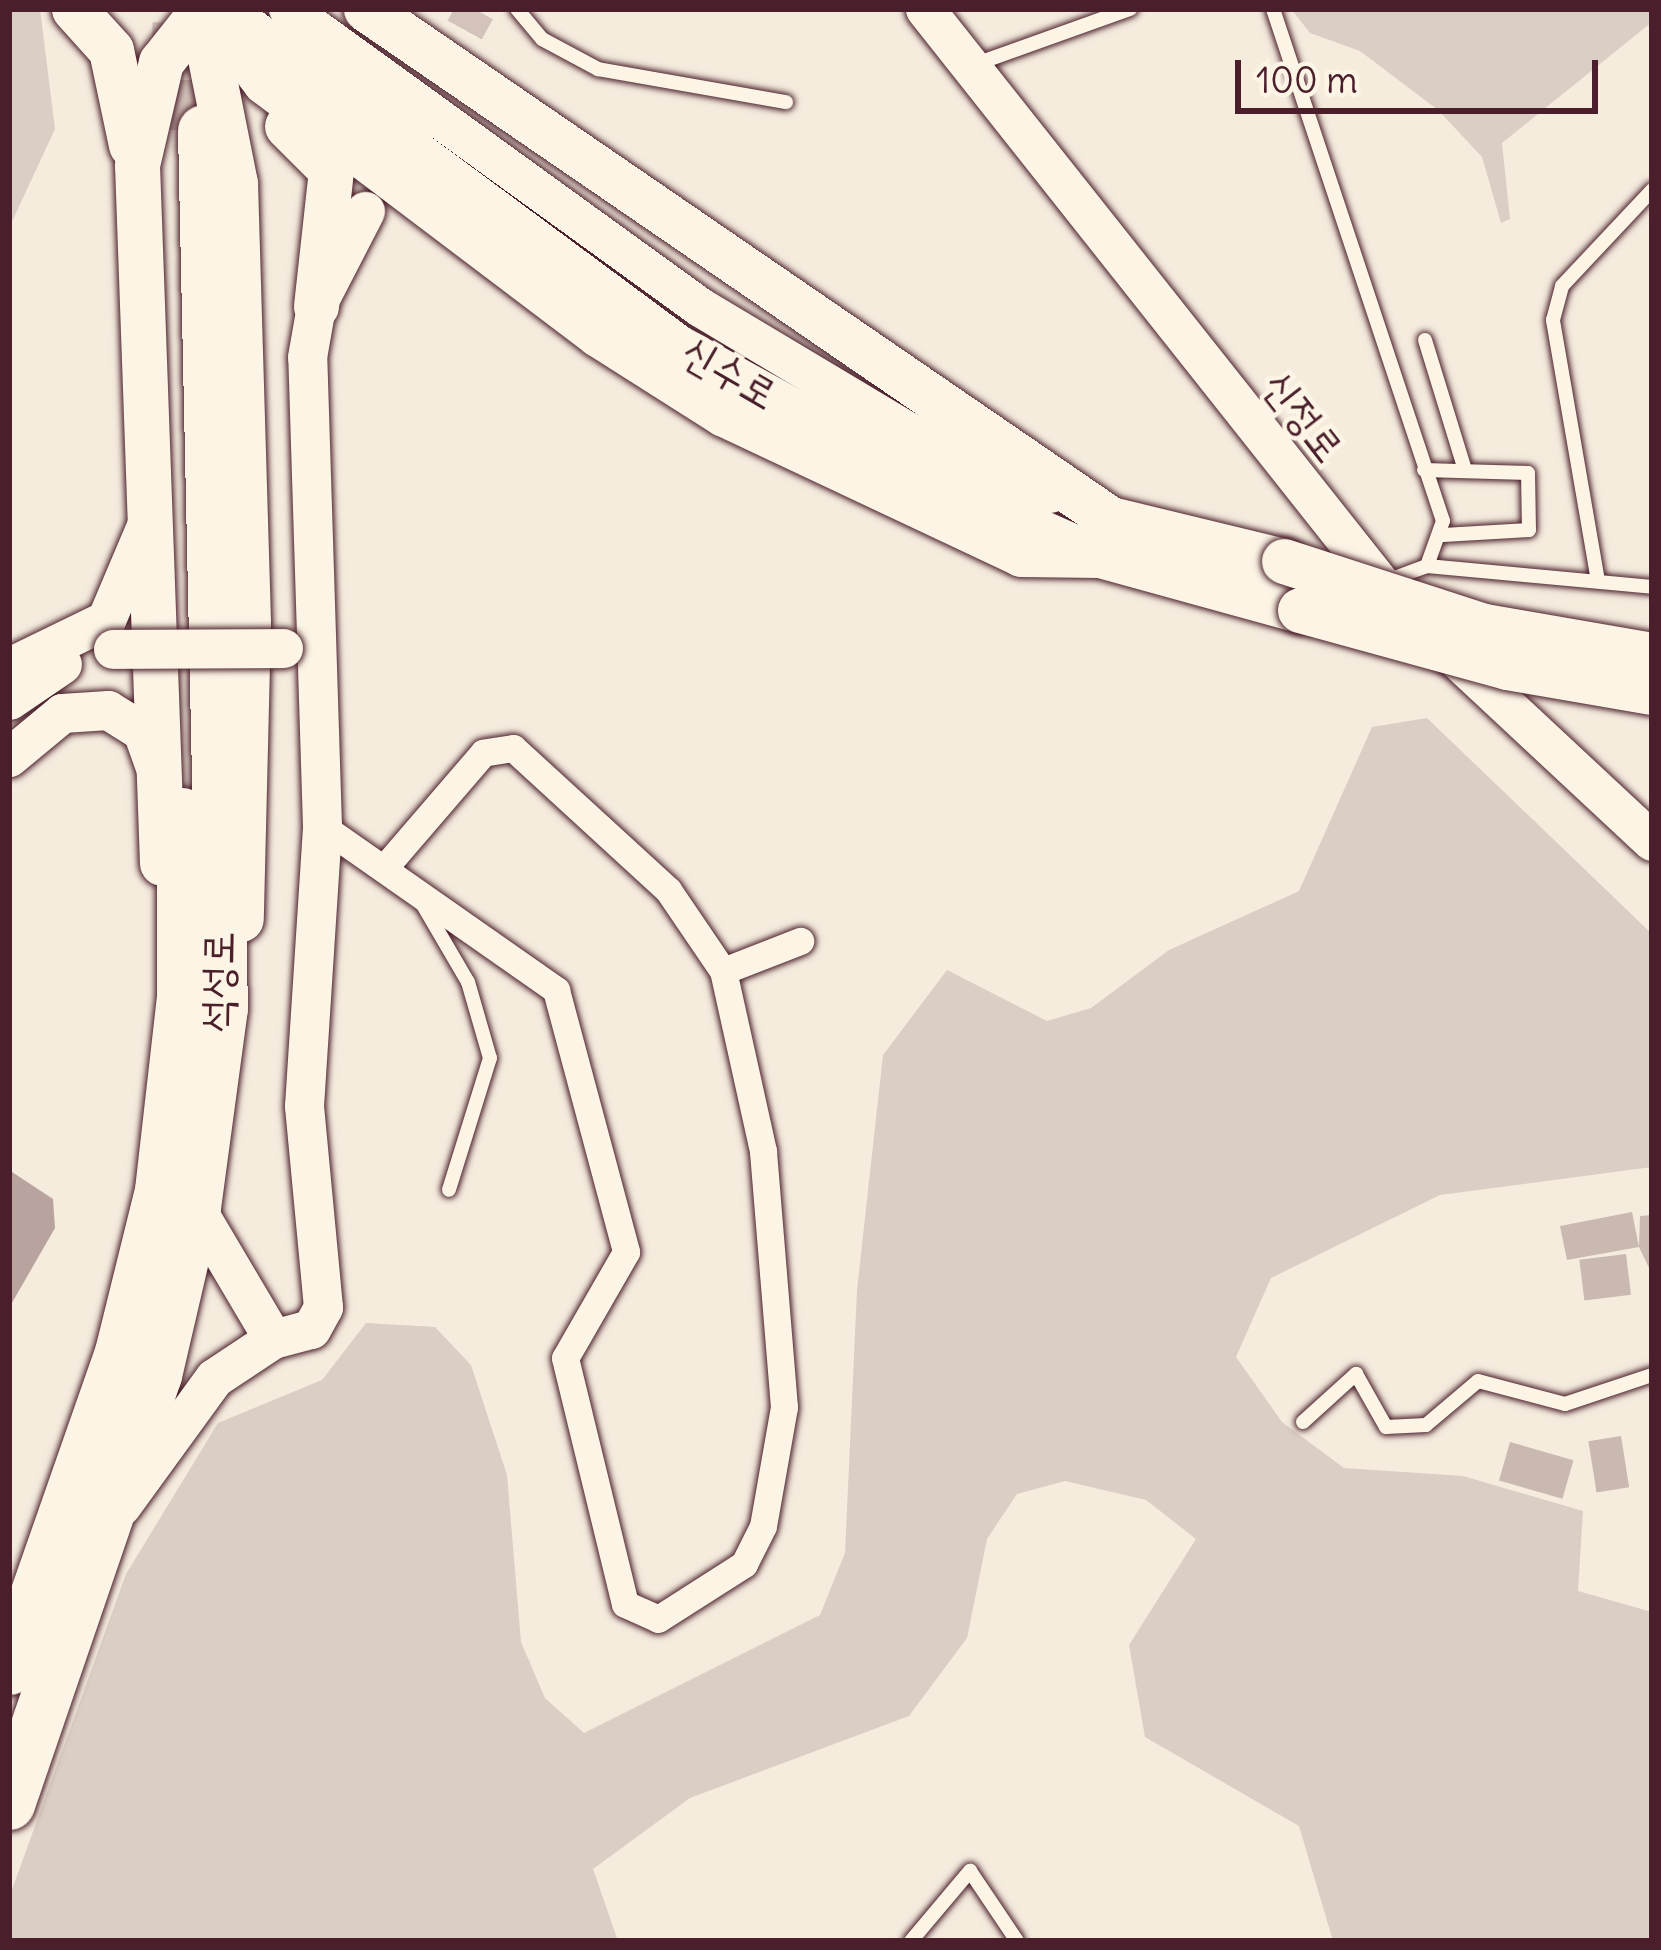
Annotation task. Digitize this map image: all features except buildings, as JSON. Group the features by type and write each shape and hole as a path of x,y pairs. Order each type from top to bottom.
{"highway":[{"name":"석성로","path":"9,1804 104,1530 195,1207 202,1002 203,127"},
{"name":"석성로","path":"9,1669 125,1329 202,1002"}],"main road":[{"path":"74,9 118,69 137,165 145,528 157,774 202,1002"},
{"path":"366,9 1105,537"},
{"path":"137,165 161,62 207,10"},
{"path":"203,127 207,10"},
{"path":"207,10 265,82 350,141 598,334 724,414 1021,554 1105,537"},
{"path":"137,165 163,114 188,107 235,183 244,858 202,1002"},
{"path":"235,183 262,133 284,124 350,141"},
{"path":"284,124 331,170 316,306"},
{"name":"신수로","path":"1105,537 1284,561 1484,626 1652,655"},
{"name":"신수로","path":"1105,537 1300,610 1507,668 1652,692"}],"street":[{"name":"신정로","path":"925,9 1378,584 1652,842"},
{"name":"신수로","path":"207,10 293,27 700,307 907,431 1105,537"},
{"path":"104,1530 214,1378 273,1339 310,1329 323,1307 304,1106 322,826 302,647 308,418 316,306 365,211"},
{"path":"9,667 106,620 145,528"},
{"path":"9,700 38,676 113,649 302,647"},
{"path":"9,757 62,713 107,710 142,731 157,774"},
{"path":"322,826 544,978 569,1026 626,1252 565,1358 625,1604 642,1620 744,1564 763,1526 784,1407 763,1150 723,971 668,890 514,748 483,753 384,868"},
{"path":"723,971 800,941"},
{"path":"195,1207 273,1339"}],"lane":[{"path":"517,9 542,39 598,69 787,102"},
{"path":"971,66 1130,9"},
{"path":"1273,9 1443,535 1427,566"},
{"path":"1598,581 1553,320 1562,286 1652,190"},
{"path":"1425,340 1464,467"},
{"path":"1424,470 1464,467 1528,472 1534,518 1510,538 1443,535"},
{"path":"1378,584 1427,566 1652,587"},
{"path":"415,889 468,982 490,1058 449,1190"},
{"path":"1303,1422 1356,1374 1386,1427 1426,1425 1478,1381 1564,1404 1652,1375"},
{"path":"911,1941 970,1871 1017,1941"}],"shaded area":[{"path":"9,9 40,9 55,129 9,228"},
{"path":"1291,9 1652,9 1652,22 1502,143 1510,219 1501,223 1482,157 1438,110 1360,51 1310,33"},
{"path":"1427,718 1652,934 1652,1167 1440,1195 1271,1278 1236,1357 1282,1422 1344,1468 1463,1476 1583,1511 1578,1591 1652,1612 1652,1941 1333,1941 1299,1826 1145,1737 1129,1645 1196,1539 1146,1500 1065,1481 1017,1494 987,1539 967,1638 909,1716 690,1798 593,1869 618,1941 9,1941 9,1898 126,1574 218,1423 322,1380 366,1323 435,1327 471,1365 507,1475 521,1642 545,1698 584,1733 820,1615 845,1553 857,1290 883,1055 947,970 1047,1021 1091,1008 1169,950 1299,891 1372,727"},
{"path":"9,1170 53,1199 55,1228 9,1308"}],"tunnel":[{"path":"408,133 476,9"},
{"path":"177,130 178,22"}]}
